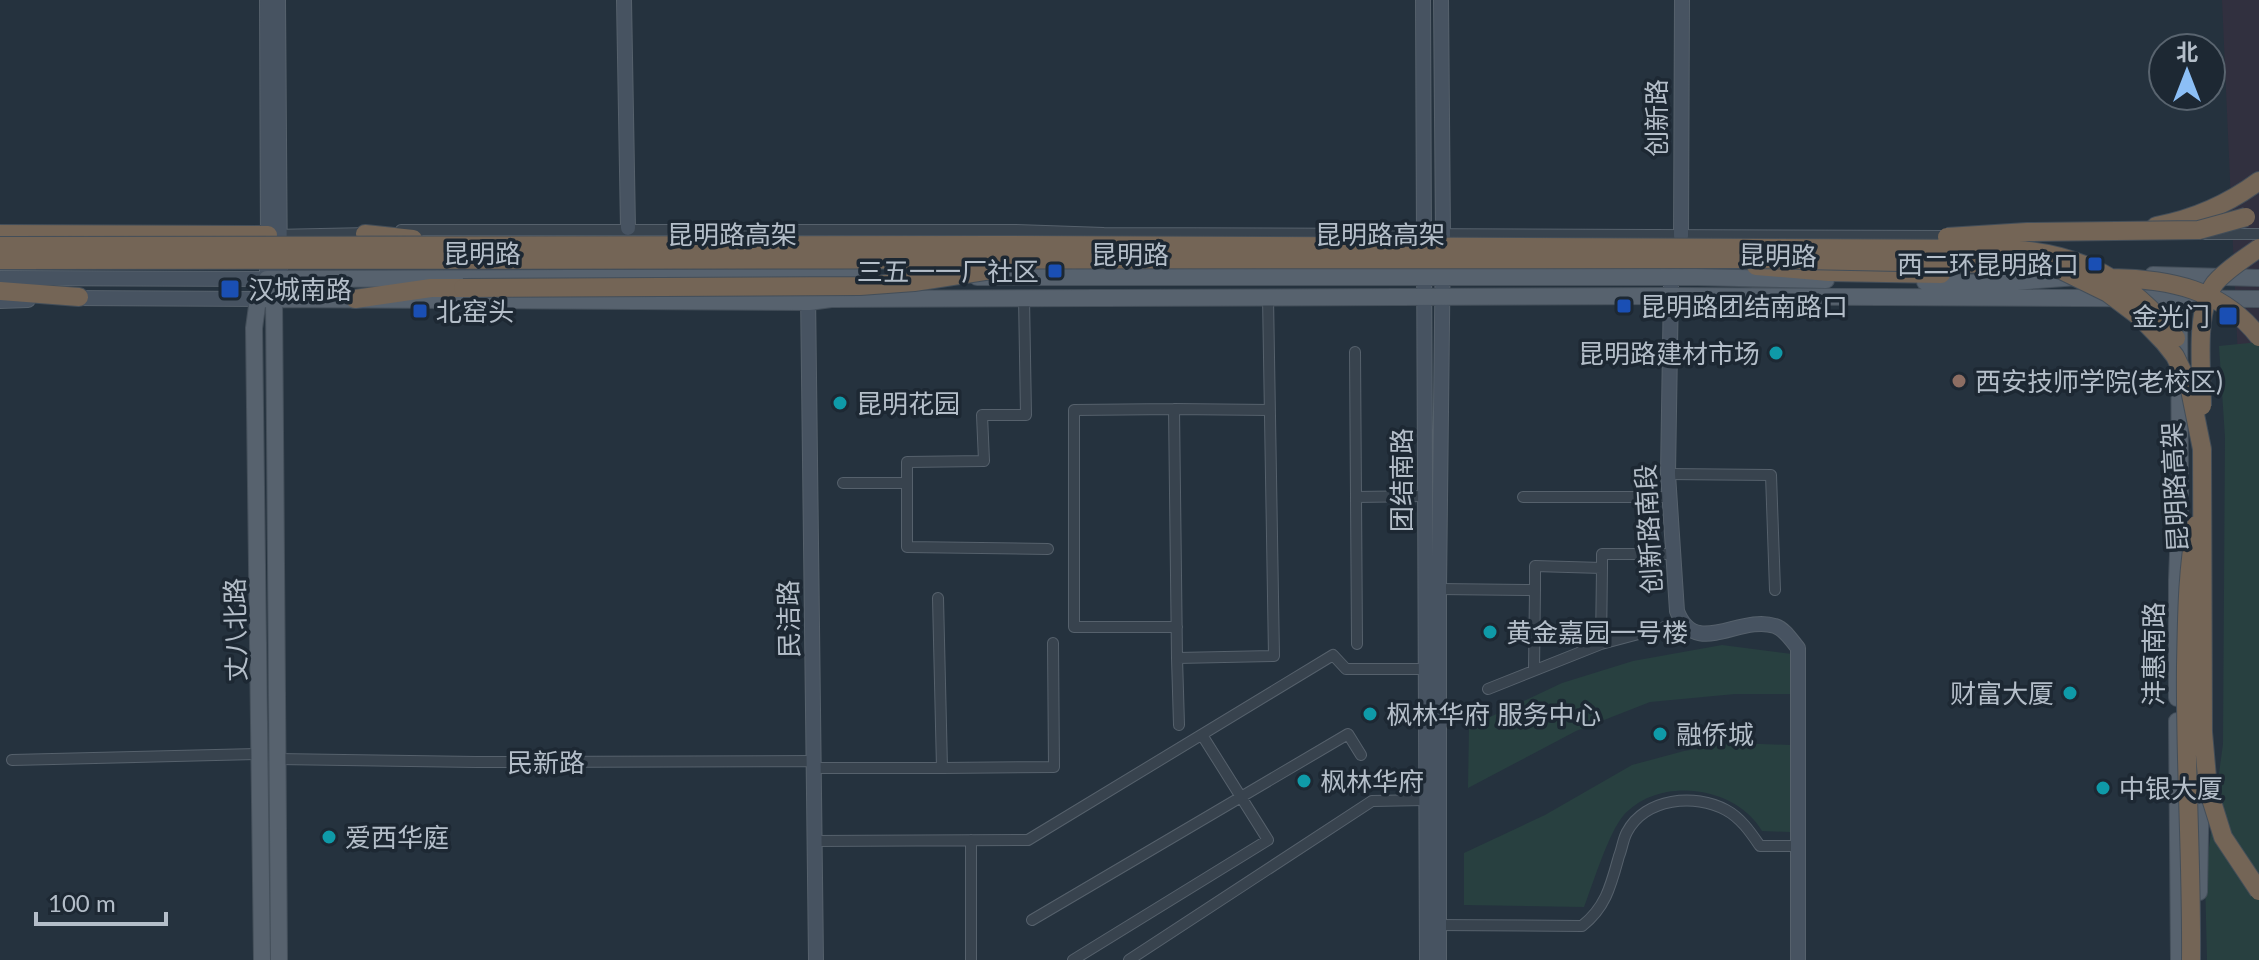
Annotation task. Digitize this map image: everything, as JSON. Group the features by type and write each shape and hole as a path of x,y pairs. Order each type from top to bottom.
{"highway":[{"path":"2118,232 2169,224 2201,214 2259,181"},
{"path":"1798,246 1852,239 1925,239 2027,232 2199,230 2259,211"},
{"path":"0,234 274,235"},
{"path":"365,234 413,239 935,234 1013,245"},
{"name":"昆明路高架","path":"0,246 1798,246 2007,249 2059,255 2111,278 2131,291 2154,312 2176,339 2196,374 2213,445 2214,726 2219,783 2230,823 2259,873"},
{"path":"2201,729 2204,309 2215,283 2259,248"},
{"path":"1697,259 1829,272 2130,279 2178,284 2202,291 2232,308 2259,337"},
{"name":"昆明路高架","path":"0,260 1697,259 2010,264 2061,270 2101,289 2154,330 2175,356 2189,385 2199,420 2204,479 2203,732 2208,789 2223,837 2259,891"},
{"path":"355,299 431,288 860,286 914,282 1050,261"},
{"path":"0,291 79,297"},
{"path":"2191,960 2192,870 2186,718 2188,585 2204,479"}],"main road":[{"path":"267,0 274,235"},
{"path":"266,299 274,278 278,0"},
{"path":"624,0 628,228"},
{"name":"团结南路","path":"1423,0 1425,800 1433,925 1439,960"},
{"name":"团结南路","path":"1427,960 1433,925 1439,589 1443,234 1441,0"},
{"name":"创新路","path":"1681,236 1682,0"},
{"name":"昆明路","path":"0,278 1671,277 2001,283 2095,275 2259,278"},
{"name":"民洁路","path":"808,277 816,960"},
{"name":"创新路南段","path":"1671,277 1668,474 1677,611 1681,623 1688,630 1700,634 1760,624 1776,626 1798,648 1798,960"},
{"name":"昆明路","path":"0,301 79,297 435,302 1670,296 2259,299"},
{"name":"丈八北路","path":"262,960 254,328 266,299"},
{"name":"丈八北路","path":"266,299 278,759 279,960"},
{"name":"沣惠南路","path":"2179,300 2179,960"},
{"path":"2198,960 2201,729"}],"street":[{"name":"昆明路","path":"274,235 365,234 393,230 628,228 1681,236 2259,234"},
{"path":"628,228 628,277"},
{"path":"1671,277 1681,236"},
{"path":"1999,236 2001,283"},
{"path":"1177,658 1274,656 1268,297"},
{"path":"1024,298 1026,415 982,415 984,461 907,462 907,547 1048,549"},
{"path":"1355,352 1357,644"},
{"path":"1174,409 1179,725"},
{"path":"1177,627 1074,627 1074,410 1270,410"},
{"path":"1668,474 1771,475 1775,590"},
{"path":"843,483 907,483"},
{"path":"1356,497 1425,496"},
{"path":"1523,497 1670,497"},
{"path":"1601,644 1602,554 1674,554"},
{"path":"1534,669 1535,566 1602,568"},
{"path":"1439,589 1535,590"},
{"path":"938,598 942,768"},
{"path":"1488,689 1601,644 1665,627"},
{"name":"民新路","path":"278,759 1054,767 1053,643"},
{"path":"814,841 1028,840 1333,655 1346,669 1426,669"},
{"path":"1032,920 1348,734 1361,755"},
{"path":"1073,960 1268,840 1202,735"},
{"path":"12,760 261,754"},
{"path":"1129,960 1145,956 1372,801 1425,800"},
{"path":"1433,925 1582,926 1599,912 1627,832 1648,810 1679,800 1705,802 1728,811 1747,827 1760,846 1798,846"},
{"path":"971,840 971,960"}],"shaded area":[{"path":"2222,0 2259,0 2259,406 2240,404 2227,112 2227,32 2223,32"}],"green space":[{"path":"2259,342 2259,960 2207,960 2205,877 2223,744 2225,437 2219,346"},
{"path":"1722,645 1792,654 1793,694 1735,694 1650,702 1576,731 1468,788 1469,727 1562,683 1633,661"},
{"path":"1734,743 1790,745 1790,832 1762,831 1750,816 1716,796 1696,791 1656,795 1638,803 1617,824 1584,907 1464,905 1464,853 1545,815 1632,765 1684,751"}],"place":[{"name":"西二环昆明路口","path":"2095,264"},
{"name":"三五一一厂社区","path":"1055,271"},
{"name":"汉城南路","path":"230,289"},
{"name":"昆明路团结南路口","path":"1624,306"},
{"name":"北窑头","path":"420,311"},
{"name":"金光门","path":"2228,316"},
{"name":"昆明路建材市场","path":"1776,353"},
{"name":"西安技师学院(老校区)","path":"1959,381"},
{"name":"昆明花园","path":"840,403"},
{"name":"黄金嘉园一号楼","path":"1490,632"},
{"name":"财富大厦","path":"2070,693"},
{"name":"枫林华府 服务中心","path":"1370,714"},
{"name":"融侨城","path":"1660,734"},
{"name":"枫林华府","path":"1304,781"},
{"name":"中银大厦","path":"2103,788"},
{"name":"爱西华庭","path":"329,837"}]}
